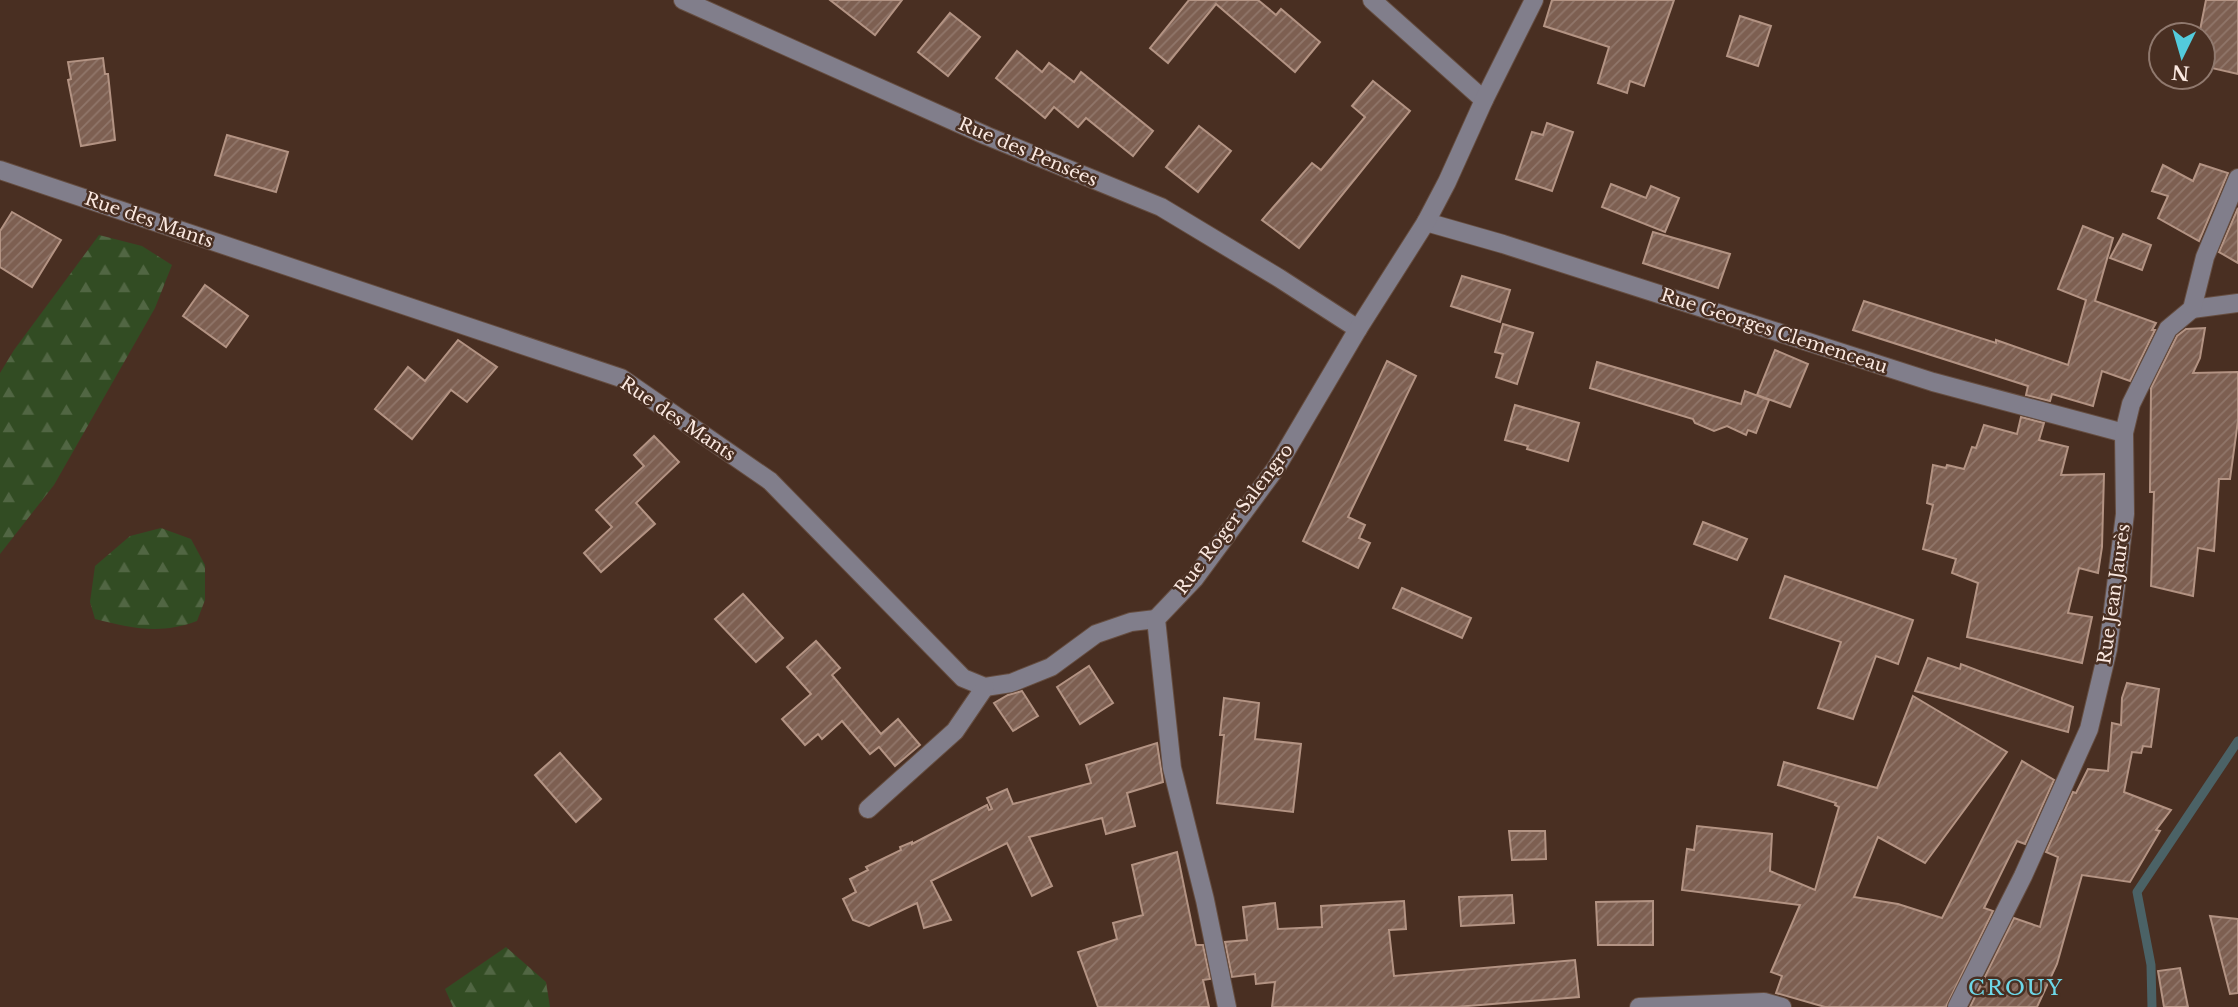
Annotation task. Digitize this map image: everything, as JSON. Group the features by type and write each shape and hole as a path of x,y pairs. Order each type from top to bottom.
{"street":[{"name":"Rue des Pensées","path":"683,0 987,136 1161,207 1358,329"},
{"path":"1372,0 1484,100"},
{"name":"Rue Roger Salengro","path":"1156,619 1195,578 1276,468 1358,329 1426,222 1534,0"},
{"name":"Rue des Mants","path":"0,170 621,378 770,481 963,678 985,687"},
{"path":"2238,178 2205,257 2192,309 2238,303"},
{"name":"Rue Georges Clemenceau","path":"1426,222 1503,244 1933,382 2124,433"},
{"name":"Rue Jean Jaurès","path":"1956,1007 2023,876 2089,729 2108,649 2125,514 2124,433 2140,382 2168,329 2192,309"},
{"path":"868,809 955,731 985,687 1011,683 1051,667 1096,634 1131,622 1156,619 1172,768 1205,900 1227,1007"},
{"path":"1639,1007 1764,1002 1782,1007"}],"green space":[{"path":"99,235 142,246 172,265 155,308 54,485 0,554 0,373"},
{"path":"161,528 191,539 205,565 205,600 197,621 171,628 146,629 95,619 90,602 95,566 130,536"},
{"path":"506,947 546,982 550,1007 453,1007 445,989"}],"building":[{"path":"830,0 902,0 875,35"},
{"path":"1189,0 1258,0 1276,15 1281,9 1320,42 1295,72 1216,4 1168,63 1150,48"},
{"path":"1552,0 1674,0 1644,86 1630,81 1627,93 1598,83 1609,47 1544,26"},
{"path":"2206,0 2238,0 2238,74 2217,69 2217,21 2202,21"},
{"path":"950,13 980,37 948,76 918,52"},
{"path":"1740,16 1771,26 1758,66 1727,56"},
{"path":"1017,51 1042,72 1049,63 1074,82 1081,72 1153,131 1133,156 1086,118 1078,127 1054,107 1045,118 996,78"},
{"path":"103,58 105,74 108,74 115,140 81,146 68,80 71,79 68,62"},
{"path":"1373,81 1410,111 1299,248 1262,220 1312,163 1321,170 1365,117 1352,106"},
{"path":"1547,123 1573,132 1552,191 1516,179 1532,132 1543,135"},
{"path":"1199,126 1231,151 1198,192 1166,167"},
{"path":"227,135 288,152 276,192 215,175"},
{"path":"2200,164 2228,173 2199,241 2158,218 2168,196 2152,191 2163,165 2193,181"},
{"path":"1611,184 1646,198 1651,186 1679,198 1665,232 1602,207"},
{"path":"2238,208 2238,263 2219,252"},
{"path":"12,212 61,240 32,287 0,267 0,231"},
{"path":"2083,226 2113,238 2095,301 2156,323 2130,381 2102,371 2093,406 2052,394 2050,401 2026,395 2028,386 1853,330 1864,301 1996,343 1996,340 2068,365 2086,300 2058,289"},
{"path":"1653,232 1730,254 1718,288 1643,263"},
{"path":"2123,234 2151,245 2142,270 2110,258"},
{"path":"1462,276 1510,290 1500,322 1451,306"},
{"path":"205,285 248,316 226,347 183,316"},
{"path":"1503,324 1533,333 1517,384 1496,377 1503,354 1495,352"},
{"path":"2205,328 2200,358 2193,373 2238,372 2238,421 2230,479 2219,479 2214,551 2198,548 2193,596 2151,586 2154,492 2150,492 2151,388 2177,336 2186,329"},
{"path":"458,340 497,367 467,402 451,390 412,439 375,409 408,367 425,381"},
{"path":"1775,350 1808,364 1790,407 1757,395"},
{"path":"1387,361 1416,376 1348,517 1365,525 1359,538 1370,543 1358,568 1303,541"},
{"path":"1597,362 1741,404 1745,391 1769,400 1756,433 1748,430 1746,435 1727,426 1714,431 1695,423 1693,419 1590,388"},
{"path":"1515,405 1579,423 1568,461 1505,440"},
{"path":"2021,417 2044,423 2039,440 2068,447 2061,475 2104,474 2102,547 2098,573 2079,568 2068,613 2092,617 2082,663 1967,637 1978,583 1952,573 1956,559 1923,549 1933,505 1927,503 1933,465 1964,469 1972,447 1976,448 1984,425 2017,434"},
{"path":"654,436 679,462 636,503 655,524 601,572 584,553 612,527 596,510 644,466 634,455"},
{"path":"1703,522 1747,539 1737,560 1694,544"},
{"path":"1785,576 1913,620 1898,664 1876,656 1853,719 1818,708 1841,642 1770,618"},
{"path":"1402,588 1471,618 1462,638 1393,608"},
{"path":"743,594 783,638 756,662 715,619"},
{"path":"816,641 840,668 832,675 881,734 898,719 920,745 895,766 879,747 870,754 842,721 822,739 818,734 805,745 782,719 811,694 787,667"},
{"path":"1928,658 1960,669 1961,664 2073,707 2068,732 1915,691"},
{"path":"1089,666 1113,703 1080,724 1057,687"},
{"path":"2127,683 2159,689 2151,747 2143,746 2141,753 2132,752 2124,792 2171,810 2156,830 2160,831 2130,882 2082,875 2057,964 2037,1007 1970,1007 2014,918 2040,927 2058,857 2046,852 2073,792 2076,793 2088,769 2108,771 2112,723 2121,725 2122,698"},
{"path":"1022,691 1038,716 1013,731 994,703"},
{"path":"1913,696 2007,752 1925,863 1878,837 1854,897 1898,904 1942,918 2022,761 2054,780 2025,844 2017,841 1984,908 1993,911 1946,1007 1825,1007 1776,993 1782,976 1771,972 1800,905 1682,890 1687,849 1694,850 1697,826 1772,834 1770,871 1815,890 1839,807 1836,803 1778,785 1784,762 1877,788"},
{"path":"1224,698 1259,703 1255,739 1301,744 1293,812 1217,803 1224,735 1220,735"},
{"path":"1157,743 1163,782 1127,793 1135,826 1106,834 1102,818 1029,837 1052,886 1032,896 1007,843 931,881 951,920 924,928 917,903 869,926 853,920 843,899 856,892 850,879 868,870 866,867 901,850 900,847 912,844 987,805 989,810 992,809 987,798 1007,789 1013,804 1091,783 1086,765"},
{"path":"560,753 601,799 576,822 535,775"},
{"path":"1509,831 1545,831 1546,859 1512,860"},
{"path":"1177,852 1196,945 1203,945 1210,979 1203,980 1209,1007 1098,1007 1078,952 1117,939 1113,923 1143,915 1132,865"},
{"path":"1512,895 1514,923 1461,926 1459,897"},
{"path":"1404,901 1406,929 1389,930 1394,976 1575,960 1579,997 1456,1007 1272,1007 1275,982 1256,984 1255,974 1232,977 1225,942 1247,940 1243,907 1275,903 1278,929 1322,927 1321,906"},
{"path":"1653,901 1653,945 1598,945 1596,902"},
{"path":"2210,916 2238,919 2238,993 2230,994"},
{"path":"2180,968 2188,1007 2164,1007 2158,971"}],"waterway":[{"path":"2152,1007 2151,965 2137,892 2238,741"}],"district":[{"name":"CROUY","path":"2016,988"}]}
